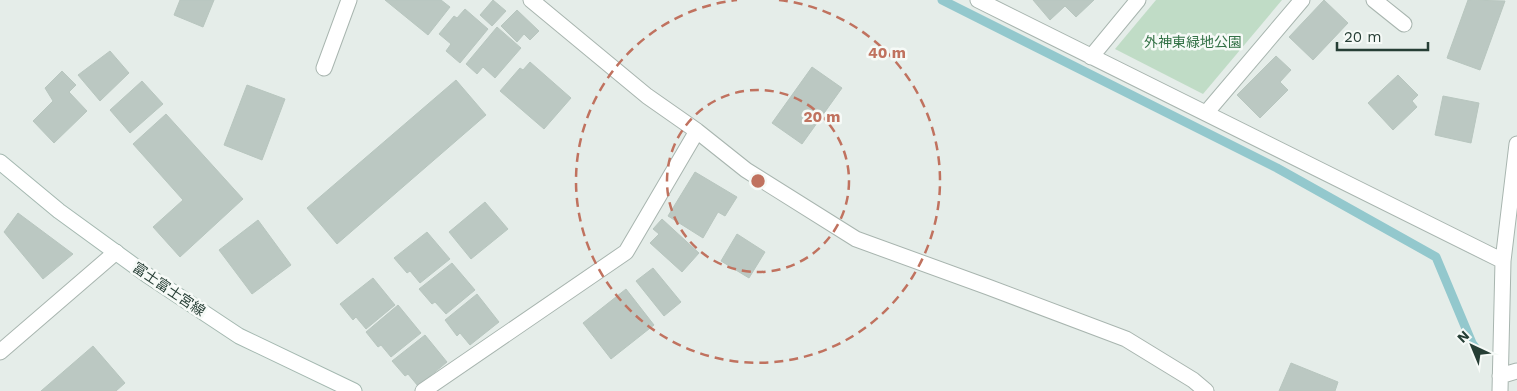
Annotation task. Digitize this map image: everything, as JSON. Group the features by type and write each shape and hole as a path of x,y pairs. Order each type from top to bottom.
{"street":[{"path":"324,68 349,0"},
{"path":"531,0 647,96 697,131 746,170 856,239 1126,339 1193,380 1206,391"},
{"path":"978,0 1503,261"},
{"path":"1091,57 1138,0"},
{"path":"1206,113 1302,0"},
{"path":"1374,0 1404,24"},
{"path":"423,391 626,252 697,131"},
{"path":"1506,378 1503,261 1517,144"},
{"name":"富士富士宮線","path":"0,163 59,211 239,336 354,391"},
{"path":"0,352 116,252"}],"green space":[{"name":"外神東緑地公園","path":"1156,0 1282,0 1203,94 1115,49"}],"building":[{"path":"180,0 214,0 203,27 174,15"},
{"path":"385,0 441,0 450,7 428,35"},
{"path":"493,0 506,11 492,26 480,15"},
{"path":"1033,0 1094,0 1076,17 1065,6 1050,20"},
{"path":"1324,0 1348,23 1313,60 1289,37"},
{"path":"1468,0 1505,1 1480,70 1447,58"},
{"path":"465,9 488,29 460,63 446,51 451,44 439,34 454,16 457,18"},
{"path":"517,10 539,31 530,40 524,34 517,42 501,26"},
{"path":"497,27 521,48 495,78 483,67 477,74 466,64"},
{"path":"110,51 129,73 100,101 78,75"},
{"path":"1276,56 1291,70 1280,82 1288,90 1260,118 1237,95"},
{"path":"530,62 571,98 544,129 500,91 520,68 523,70"},
{"path":"812,67 842,88 802,144 772,123"},
{"path":"62,71 76,85 69,92 87,111 54,143 33,121 53,101 45,88"},
{"path":"1398,75 1418,95 1412,101 1417,107 1393,130 1368,103"},
{"path":"456,80 486,115 337,244 307,208"},
{"path":"142,81 163,104 130,133 110,110"},
{"path":"247,85 285,99 262,160 224,145"},
{"path":"1443,96 1479,103 1471,143 1435,135"},
{"path":"166,114 243,199 180,257 153,227 183,200 133,144"},
{"path":"695,172 737,197 725,216 718,212 703,238 668,216"},
{"path":"485,202 508,229 471,259 449,232"},
{"path":"18,213 73,254 43,279 4,232"},
{"path":"662,219 699,253 682,272 650,243 659,234 653,229"},
{"path":"258,220 291,265 252,294 219,250"},
{"path":"427,232 450,259 420,283 410,271 407,273 394,258"},
{"path":"737,234 765,252 749,278 721,261"},
{"path":"452,263 475,290 446,314 435,302 432,304 419,289"},
{"path":"653,268 681,302 664,316 636,281"},
{"path":"373,278 395,305 366,329 356,317 353,320 340,304"},
{"path":"626,289 654,325 611,359 583,323"},
{"path":"477,294 499,322 470,345 460,333 457,336 445,320"},
{"path":"398,305 421,333 391,357 381,345 378,347 366,332"},
{"path":"425,335 447,362 418,386 408,374 405,376 392,361"},
{"path":"93,346 125,383 116,391 41,391"},
{"path":"1291,363 1338,382 1335,391 1279,391"}],"waterway":[{"path":"942,0 1277,168 1436,257 1472,343 1477,350"}]}
